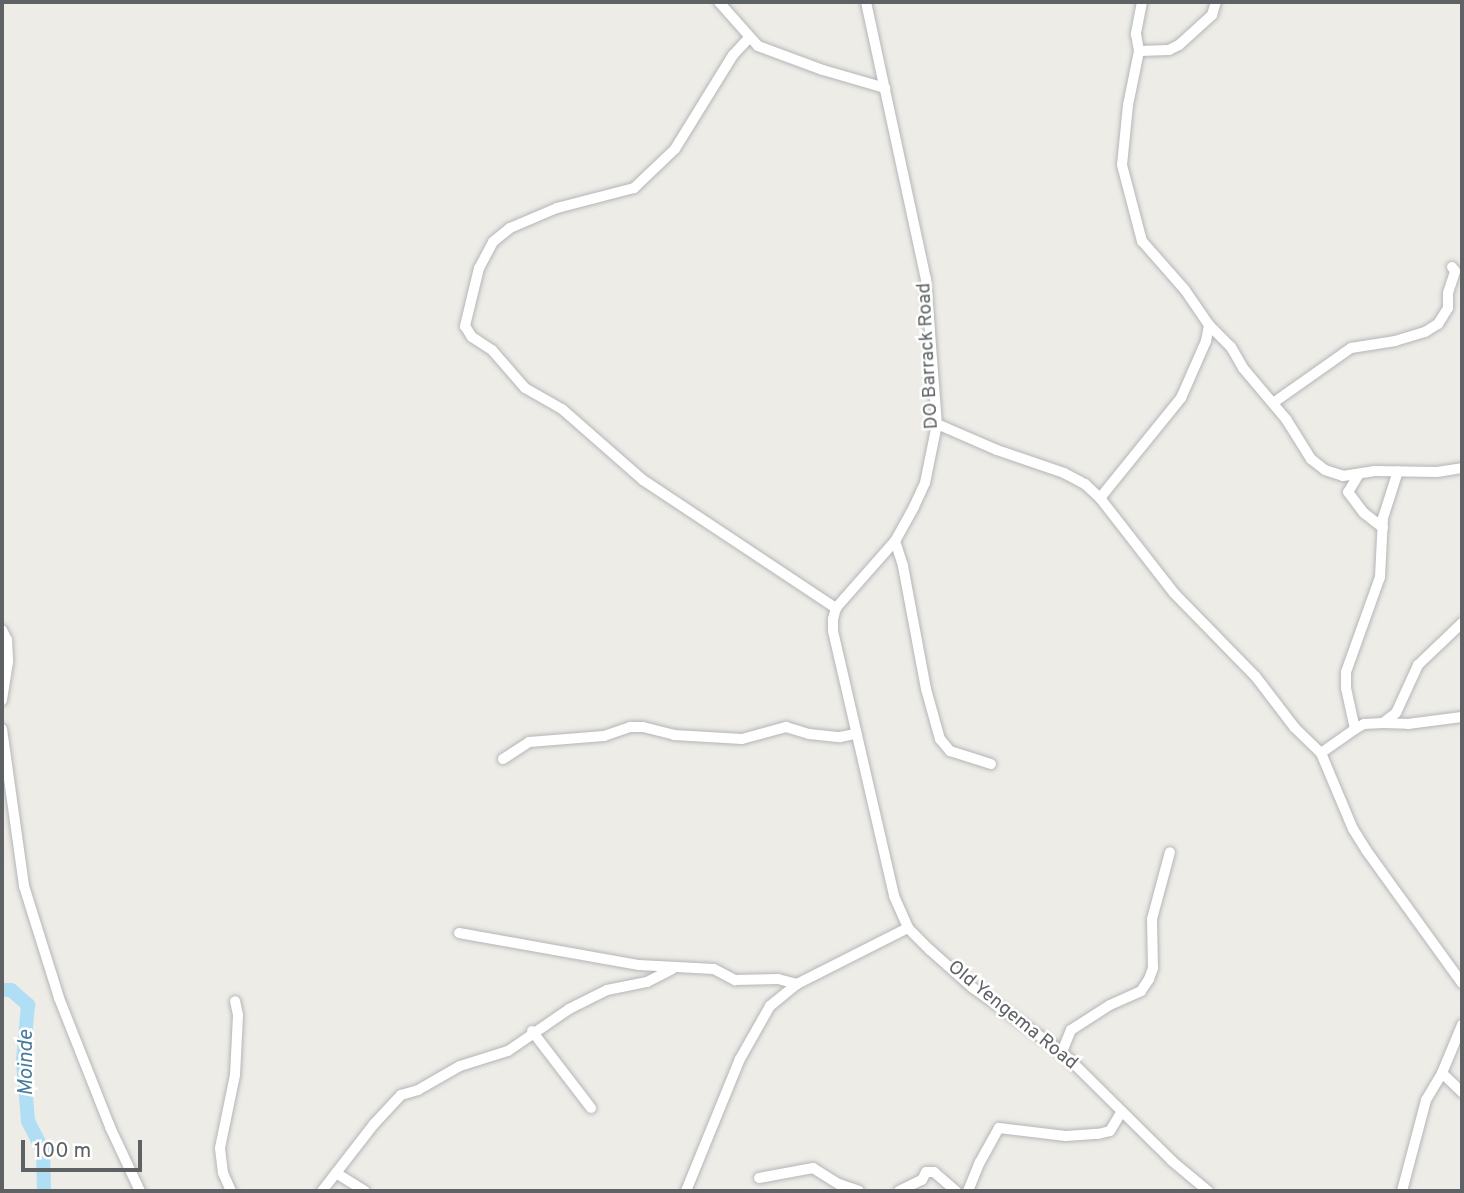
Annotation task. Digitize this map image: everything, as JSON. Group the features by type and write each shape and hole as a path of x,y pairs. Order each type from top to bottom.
{"street":[{"path":"719,2 758,47 886,88"},
{"name":"DO Barrack Road","path":"836,608 895,541 925,483 937,424 926,279 866,2"},
{"path":"1142,2 1136,34 1139,51 1128,105 1122,165 1142,241 1185,290 1209,325 1231,347 1243,368 1273,403 1311,459 1325,470 1343,476 1398,471 1437,472 1462,468"},
{"path":"1139,51 1169,50 1179,45 1212,15 1216,2"},
{"path":"686,1191 754,1032 770,1006 797,984 908,928 894,896 832,631 836,608 643,480 562,409 524,387 492,350 472,337 465,326 479,268 493,242 510,228 557,208 634,188 675,149 733,55 748,38"},
{"path":"1273,403 1351,348 1395,341 1438,324 1448,308 1448,293 1455,271 1452,267"},
{"path":"1100,498 1181,398 1206,341 1209,325"},
{"path":"937,424 997,450 1064,473 1085,484 1100,498 1174,593 1256,677 1295,728 1321,753 1353,829 1399,899 1462,983"},
{"path":"1355,729 1346,688 1346,672 1350,654 1380,577 1386,504 1398,471"},
{"path":"1359,474 1348,492 1364,513 1383,528"},
{"path":"895,541 903,566 926,689 940,739 950,751 991,764"},
{"path":"1383,723 1396,713 1418,665 1462,623"},
{"path":"2,630 7,640 8,662 2,701"},
{"path":"1321,753 1364,724 1408,724 1462,717"},
{"path":"503,759 530,742 604,736 630,727 643,727 674,736 742,739 786,727 809,734 840,737 856,734"},
{"path":"2,729 24,886 59,998 110,1127 139,1191"},
{"path":"1062,1052 1071,1030 1110,1005 1142,991 1149,979 1153,968 1152,919 1170,852"},
{"name":"Old Yengema Road","path":"908,928 973,988 1062,1052 1172,1161 1209,1191"},
{"path":"459,933 672,969"},
{"path":"322,1191 373,1124 401,1095 418,1090 460,1066 508,1051 532,1031 607,990 647,982 672,969 691,965 714,969 735,980 778,979 797,984"},
{"path":"231,1191 223,1172 220,1148 235,1075 238,1015 234,1001"},
{"path":"1402,1191 1426,1100 1442,1073 1462,1025"},
{"path":"532,1031 591,1108"},
{"path":"1442,1073 1462,1092"},
{"path":"968,1191 999,1128 1041,1135 1098,1134 1110,1131 1122,1111"},
{"path":"759,1178 813,1168 839,1184 859,1191"},
{"path":"899,1191 922,1180 926,1172 934,1172 956,1191"},
{"path":"336,1173 365,1191"}],"waterway":[{"name":"Moinde","path":"2,990 11,990 28,1005 23,1061 28,1121 43,1151 44,1191"}]}
